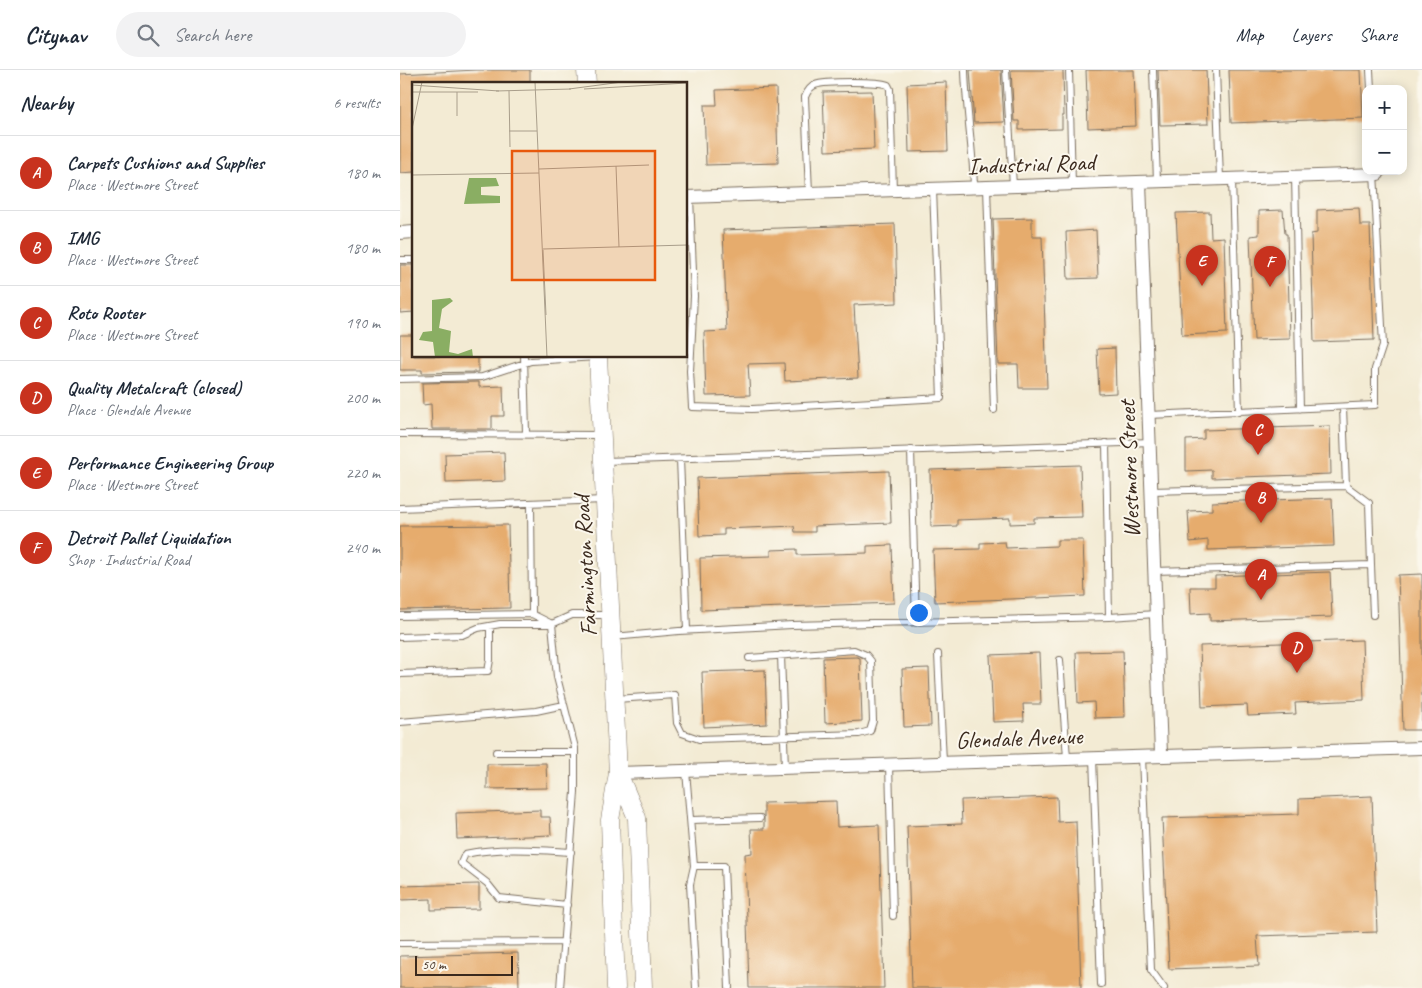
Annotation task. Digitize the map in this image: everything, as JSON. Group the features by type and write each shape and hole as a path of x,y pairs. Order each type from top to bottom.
{"main road":[{"name":"Farmington Road","path":"598,358 618,773 610,820 616,988"},
{"name":"Farmington Road","path":"618,773 637,818 643,988"}],"street":[{"name":"Industrial Road","path":"688,197 1362,173"},
{"name":"Westmore Street","path":"1140,182 1161,754"},
{"name":"Glendale Avenue","path":"618,773 1161,754 1422,748"}],"lane":[{"path":"965,70 967,123 973,159 981,188 994,410"},
{"path":"1006,70 1013,186"},
{"path":"1069,70 1072,184"},
{"path":"1153,70 1157,181"},
{"path":"1216,70 1226,179 1238,412"},
{"path":"1370,70 1370,85"},
{"path":"809,193 805,97 806,92 816,84 877,82 888,85 890,89 893,190"},
{"path":"1149,415 1375,405 1375,369 1383,345 1375,175"},
{"path":"1295,176 1300,409"},
{"path":"688,197 694,296 690,371 692,407 752,409 941,398 933,189"},
{"path":"400,379 482,376 497,374 524,359 561,358"},
{"path":"524,359 526,433"},
{"path":"1343,407 1346,486"},
{"path":"400,434 444,436 526,433 602,435"},
{"path":"604,461 1150,442"},
{"path":"1106,443 1109,617"},
{"path":"910,450 916,623"},
{"path":"680,459 687,630"},
{"path":"1151,491 1346,486 1369,503 1373,615"},
{"path":"400,508 605,500"},
{"path":"531,504 532,614"},
{"path":"1154,571 1371,565"},
{"path":"400,616 532,614 552,624"},
{"path":"612,637 687,630 1156,614"},
{"path":"400,636 462,635 490,626 552,624 572,615 611,615"},
{"path":"552,624 558,677 575,752 571,852 560,988"},
{"path":"400,674 488,671 490,660 490,626"},
{"path":"615,699 675,695 677,723 682,733 699,739 859,734 870,730 873,721 872,677 871,661 866,655 854,650 749,658"},
{"path":"938,654 943,762"},
{"path":"781,655 785,768"},
{"path":"1060,660 1067,758"},
{"path":"400,722 536,711 564,705"},
{"path":"496,752 575,752"},
{"path":"1142,755 1150,970 1164,988"},
{"path":"1093,757 1101,984"},
{"path":"889,764 893,916"},
{"path":"686,771 694,866 690,884 695,986"},
{"path":"691,820 760,818"},
{"path":"567,905 499,898 487,883 461,863 465,854 473,852 512,850 571,852"},
{"path":"694,866 724,866 729,988"},
{"path":"400,943 565,942"}],"building":[{"path":"476,70 530,70 530,82 412,82 412,172 400,173 400,74"},
{"path":"970,70 1001,70 1004,122 974,123"},
{"path":"1011,70 1063,70 1064,115 1062,115 1062,129 1019,130 1019,121 1014,121"},
{"path":"1086,70 1134,70 1136,126 1088,128"},
{"path":"1158,70 1206,70 1208,124 1160,125"},
{"path":"1229,70 1361,70 1362,118 1231,123"},
{"path":"946,82 948,151 909,152 907,84"},
{"path":"776,88 778,163 706,165 704,105 717,105 716,90"},
{"path":"872,91 874,149 825,151 823,92"},
{"path":"1359,208 1360,225 1370,225 1374,340 1314,342 1311,234 1317,233 1317,210"},
{"path":"1283,210 1285,234 1287,234 1290,339 1254,340 1250,236 1259,235 1259,211"},
{"path":"1210,212 1211,238 1224,237 1227,333 1182,335 1176,213"},
{"path":"1032,218 1032,237 1042,237 1047,388 1019,388 1018,364 998,364 993,219"},
{"path":"895,224 897,303 854,305 858,378 785,381 784,363 748,364 750,395 706,396 704,332 727,331 723,230"},
{"path":"1096,230 1098,278 1068,279 1066,232"},
{"path":"400,265 412,265 412,312 400,313"},
{"path":"400,335 412,335 412,358 478,358 478,372 422,373 422,370 400,370"},
{"path":"1115,348 1116,393 1099,394 1097,349"},
{"path":"479,382 479,387 503,386 504,416 492,416 492,429 432,429 431,404 423,405 422,383"},
{"path":"1330,426 1331,474 1212,478 1212,470 1186,471 1186,440 1204,439 1204,430"},
{"path":"504,452 505,481 446,483 445,454"},
{"path":"1080,465 1082,517 1034,518 1034,523 1010,524 1010,518 957,520 957,526 931,527 930,470"},
{"path":"889,471 891,523 815,526 815,532 795,532 794,526 724,529 724,535 699,536 697,478"},
{"path":"1332,498 1334,546 1208,550 1208,540 1190,542 1188,511 1212,510 1212,502"},
{"path":"508,525 510,608 400,610 400,526"},
{"path":"1057,540 1083,540 1085,596 935,602 933,550 980,549 980,543 1005,542 1006,548 1057,546"},
{"path":"892,545 894,603 701,610 700,558 771,556 771,550 797,549 797,555 867,553 867,546"},
{"path":"1330,572 1332,617 1210,621 1210,613 1191,614 1190,587 1215,587 1215,576"},
{"path":"1422,574 1422,730 1403,730 1398,575"},
{"path":"1362,640 1364,700 1295,703 1296,714 1248,716 1247,705 1202,707 1200,646"},
{"path":"1123,651 1125,717 1095,718 1094,702 1078,703 1076,652"},
{"path":"1039,653 1041,704 1023,704 1024,721 993,722 990,655"},
{"path":"823,658 860,658 862,721 825,723"},
{"path":"929,668 931,726 904,727 902,669"},
{"path":"765,670 767,724 704,727 702,672"},
{"path":"546,763 547,788 487,789 487,764"},
{"path":"1372,796 1377,932 1257,936 1259,966 1169,969 1162,818 1299,814 1299,799"},
{"path":"1057,797 1058,822 1076,821 1081,988 912,988 907,826 962,824 961,800"},
{"path":"836,801 837,827 879,825 884,988 749,988 745,854 752,853 751,829 764,829 764,803"},
{"path":"540,810 540,817 550,817 551,835 457,839 456,813"},
{"path":"479,884 479,909 431,910 431,899 400,900 400,886"},
{"path":"518,953 519,988 400,988 400,956"}],"place":[{"name":"Performance Engineering Group","path":"1202,286"},
{"name":"Detroit Pallet Liquidation","path":"1270,287"},
{"name":"Roto Rooter","path":"1258,455"},
{"name":"IMG","path":"1261,523"},
{"name":"Carpets Cushions and Supplies","path":"1261,600"},
{"name":"Quality Metalcraft (closed)","path":"1297,673"}]}
